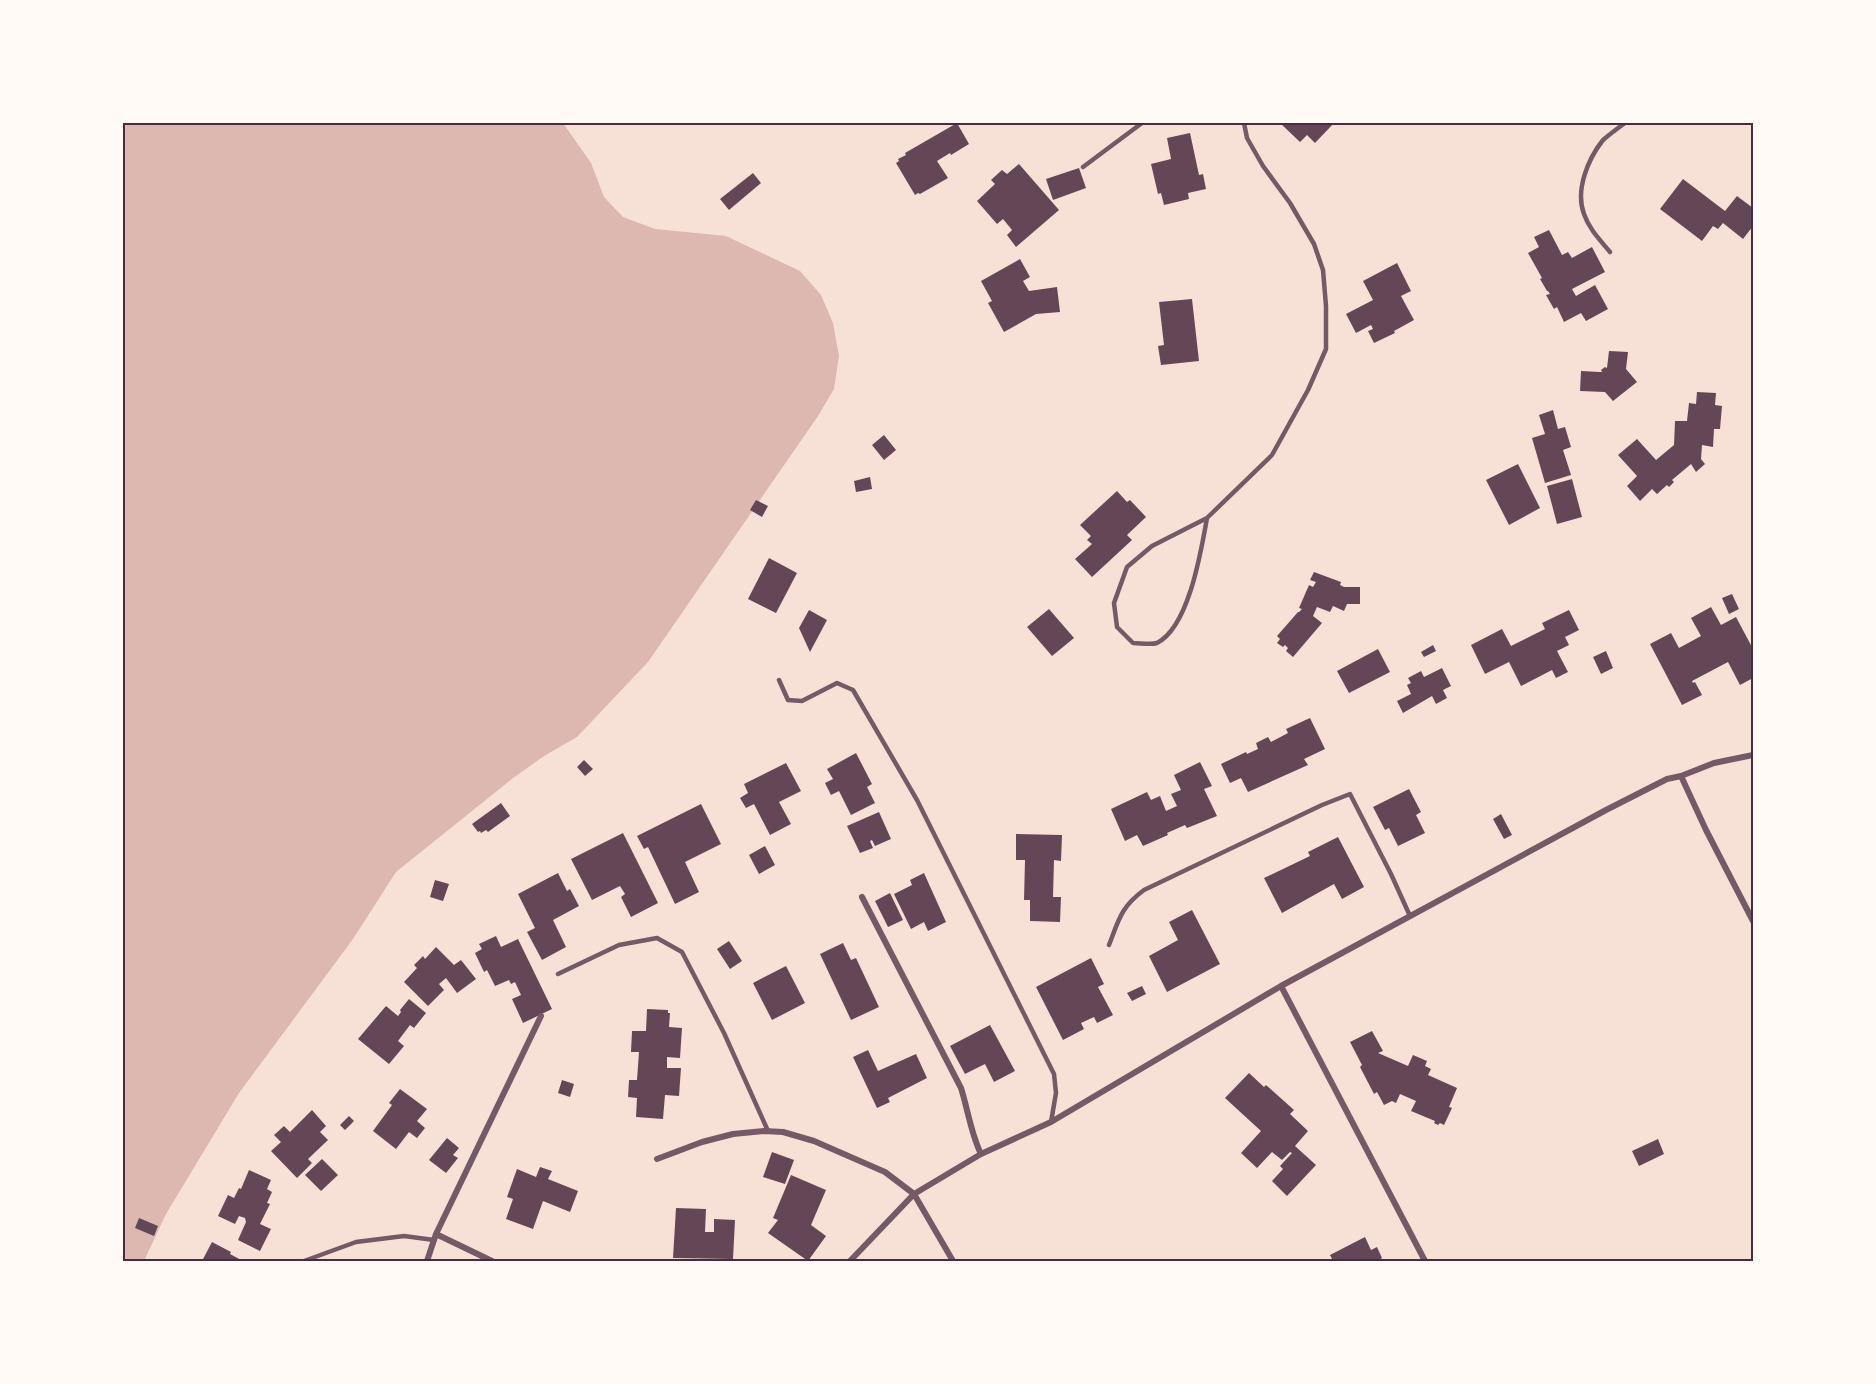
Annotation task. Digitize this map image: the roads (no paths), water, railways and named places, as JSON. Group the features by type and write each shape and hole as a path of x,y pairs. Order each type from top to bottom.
{"street":[{"path":"850,1261 914,1194 981,1154 1051,1122 1281,986 1606,810 1667,779 1682,776 1714,763 1753,755"},
{"path":"1682,776 1706,830 1753,921"},
{"path":"862,897 961,1088 976,1144 981,1154"},
{"path":"1281,986 1425,1261"},
{"path":"427,1261 435,1237 541,1016"},
{"path":"657,1159 702,1142 734,1134 783,1132 814,1141 885,1172 914,1194 953,1261"},
{"path":"435,1237 492,1261"}],"lane":[{"path":"1083,167 1142,123"},
{"path":"1207,518 1198,567 1178,623 1155,644 1133,643 1117,627 1114,603 1126,567 1152,546 1207,518 1272,455 1308,390 1326,349 1323,270 1314,244 1290,203 1263,166 1247,138 1244,123"},
{"path":"1611,252 1591,230 1583,212 1581,195 1583,177 1603,141 1625,123"},
{"path":"779,680 788,700 802,702 837,683 853,690 917,800 1054,1074 1056,1093 1051,1122"},
{"path":"1109,945 1122,910 1132,898 1144,890 1322,805 1350,794 1410,916"},
{"path":"558,974 620,945 657,938 682,952 724,1033 768,1131"},
{"path":"304,1261 356,1242 404,1236 435,1237"}]}
